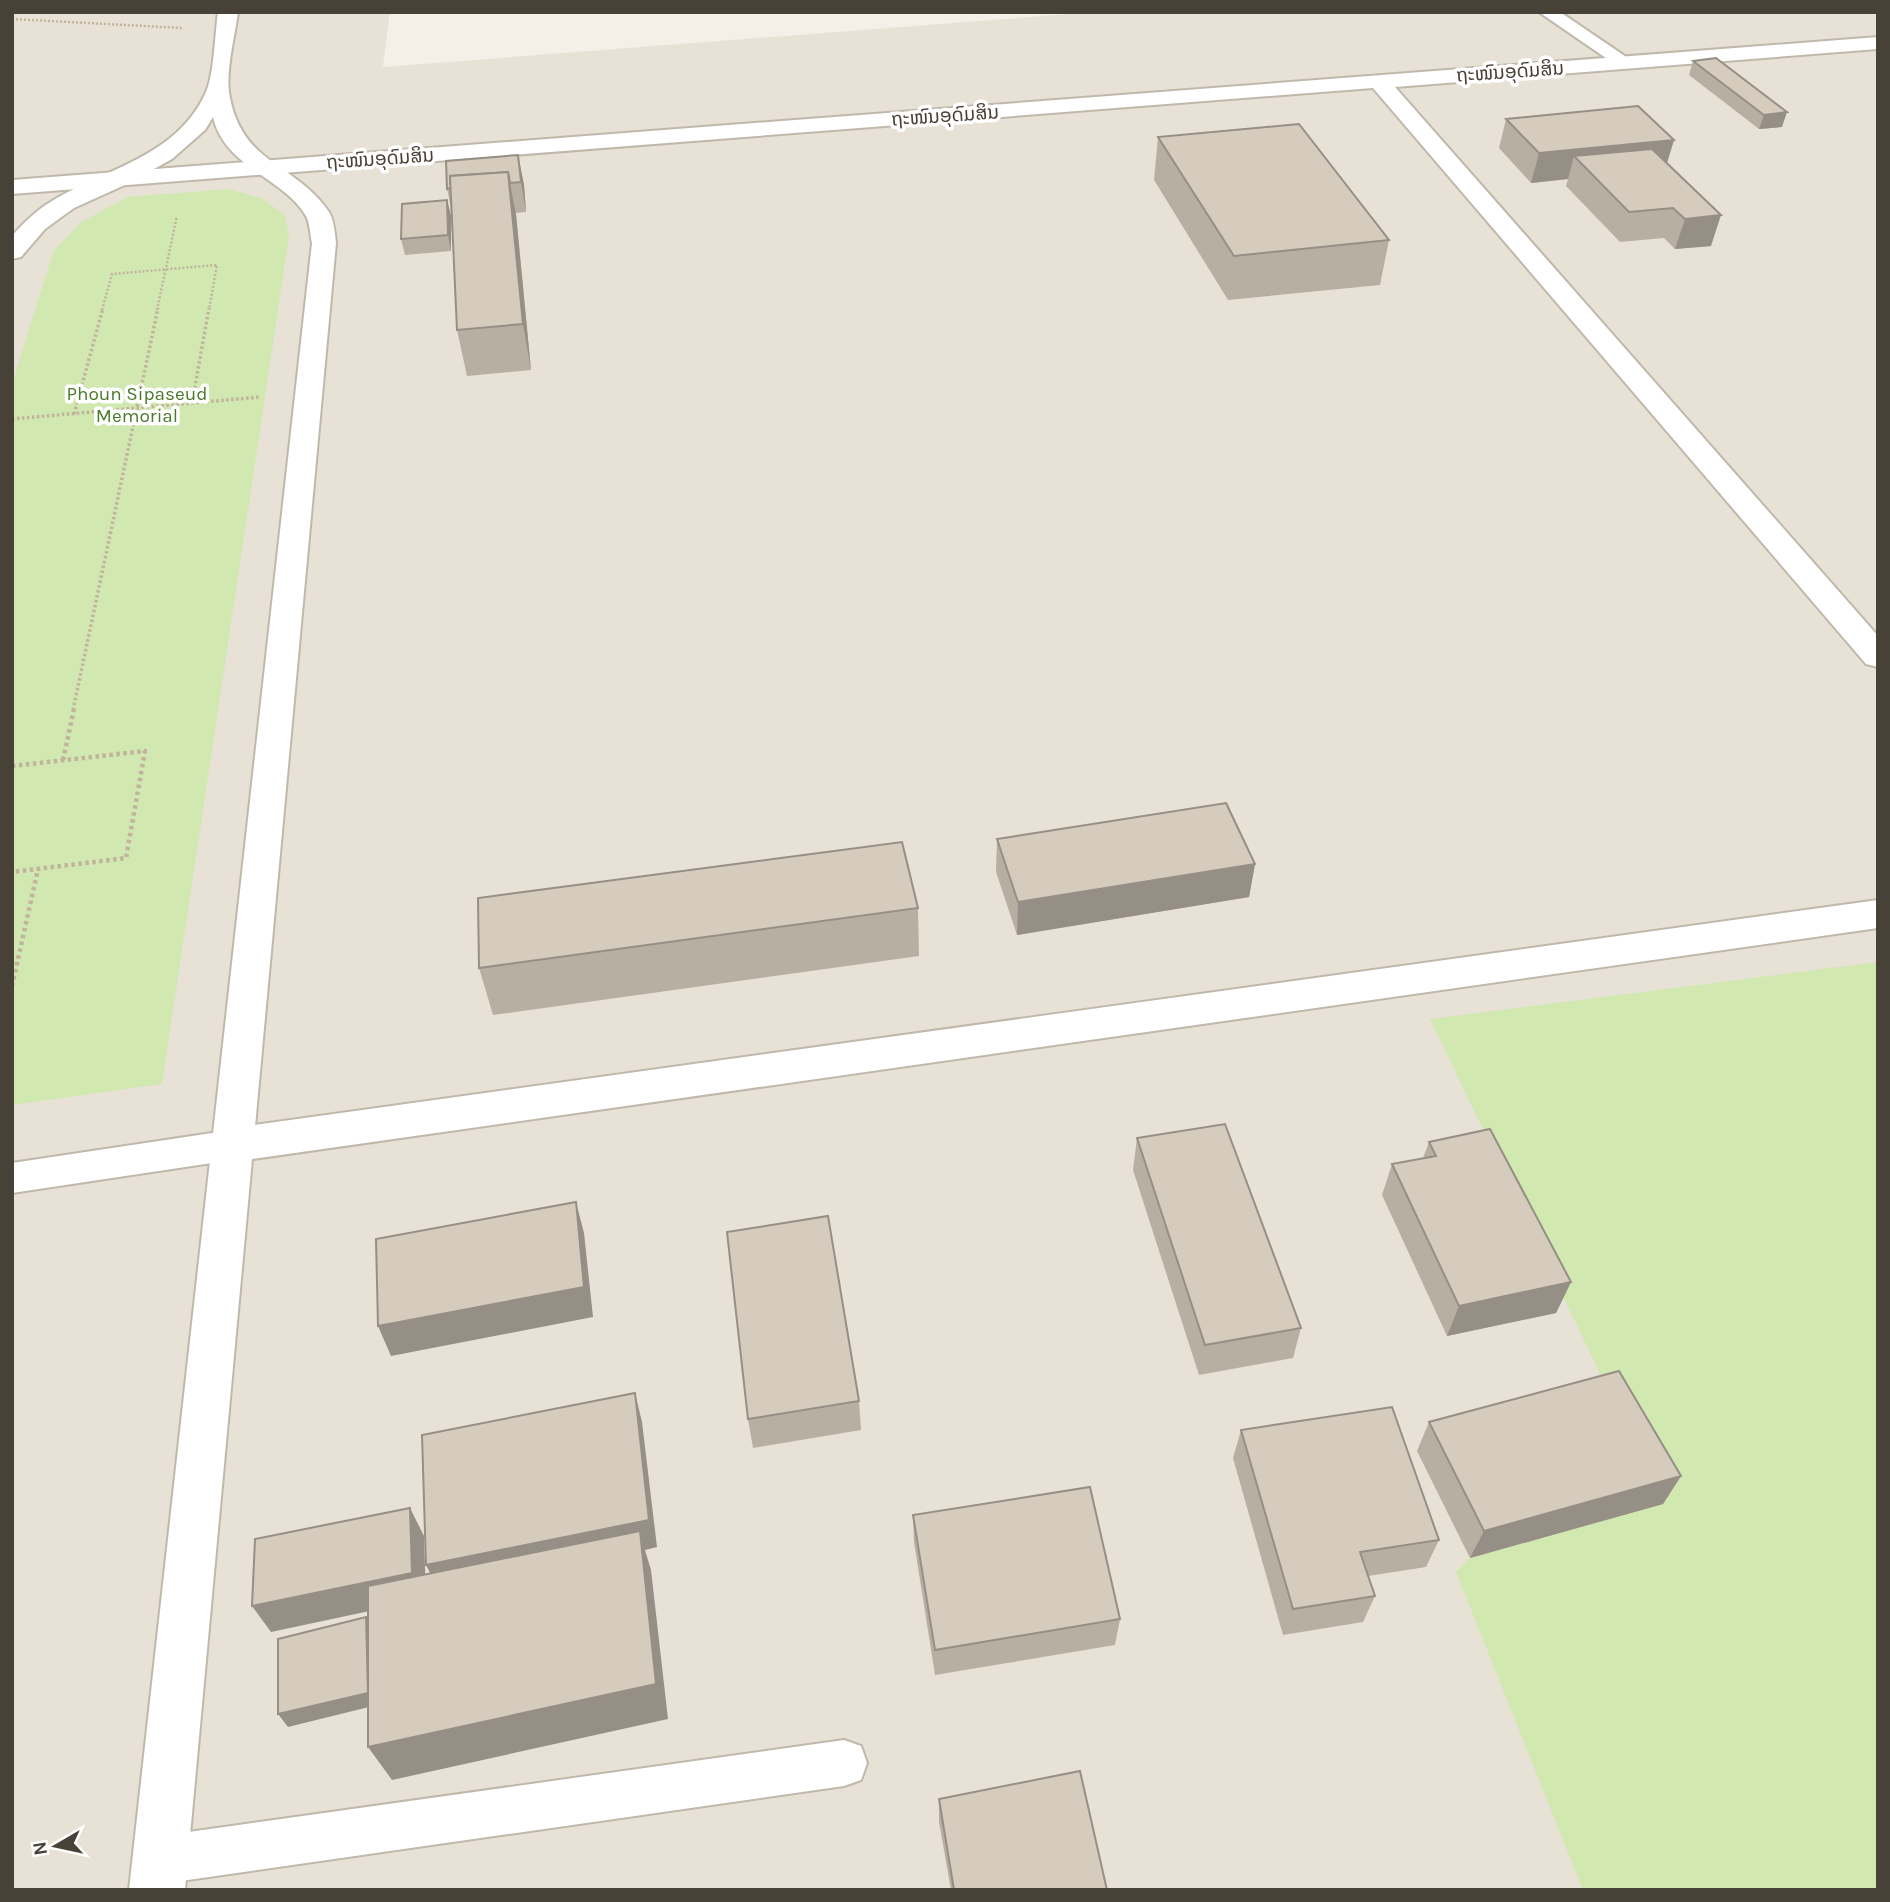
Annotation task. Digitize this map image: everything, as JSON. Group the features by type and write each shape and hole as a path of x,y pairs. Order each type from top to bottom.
{"street":[{"path":"159,1875 324,243 319,215 294,190 240,148 226,123 218,90 226,21"},
{"name":"ຖະໜົນອຸດົມສິນ","path":"12,187 1878,43"},
{"path":"1379,82 1878,657"},
{"path":"12,252 37,224 65,204 164,154 197,125 218,90"},
{"path":"232,1145 1878,914"}],"lane":[{"path":"1548,12 1626,63"},
{"path":"12,1178 232,1145"},
{"path":"159,1875 844,1763"}],"path":[{"path":"12,19 226,21"},
{"path":"63,760 186,174"},
{"path":"74,414 112,274 217,265 192,403"},
{"path":"12,419 309,393"},
{"path":"12,766 145,751 126,858 12,872"},
{"path":"12,986 38,869"}],"shaded area":[{"path":"12,12 390,12 383,67 1094,12 1878,12 1878,1890 12,1890"}],"green space":[{"name":"Phoun Sipaseud Memorial","path":"228,189 261,198 285,215 289,237 162,1084 12,1105 12,383 54,250 81,222 128,197"},
{"path":"1878,962 1878,1890 1583,1890 1456,1572 1470,1558 1662,1503 1430,1019"}],"building":[{"path":"1716,58 1787,112 1764,115 1693,61"},
{"path":"1638,106 1674,140 1539,153 1506,119"},
{"path":"1299,124 1389,240 1234,256 1158,137"},
{"path":"1652,149 1721,215 1685,219 1673,208 1629,212 1574,156"},
{"path":"518,155 521,182 510,183 508,172 450,176 451,188 447,189 446,161"},
{"path":"508,172 523,324 457,330 450,176"},
{"path":"447,200 448,235 401,239 402,204"},
{"path":"1226,803 1255,864 1018,902 997,839"},
{"path":"902,842 918,908 479,968 478,898"},
{"path":"1225,1124 1301,1328 1205,1345 1137,1138"},
{"path":"1490,1129 1571,1282 1459,1306 1392,1164 1436,1156 1429,1142"},
{"path":"576,1202 584,1287 378,1326 376,1239"},
{"path":"828,1216 859,1401 748,1419 727,1232"},
{"path":"1619,1371 1681,1476 1484,1531 1429,1422"},
{"path":"635,1393 649,1520 426,1565 422,1435"},
{"path":"1392,1407 1439,1540 1360,1552 1375,1596 1293,1609 1241,1430"},
{"path":"1090,1487 1120,1619 935,1650 913,1515"},
{"path":"410,1508 412,1573 252,1606 255,1539"},
{"path":"640,1531 656,1684 368,1747 368,1586"},
{"path":"366,1617 368,1693 278,1714 278,1639"},
{"path":"1080,1771 1107,1890 954,1890 939,1799"}]}
